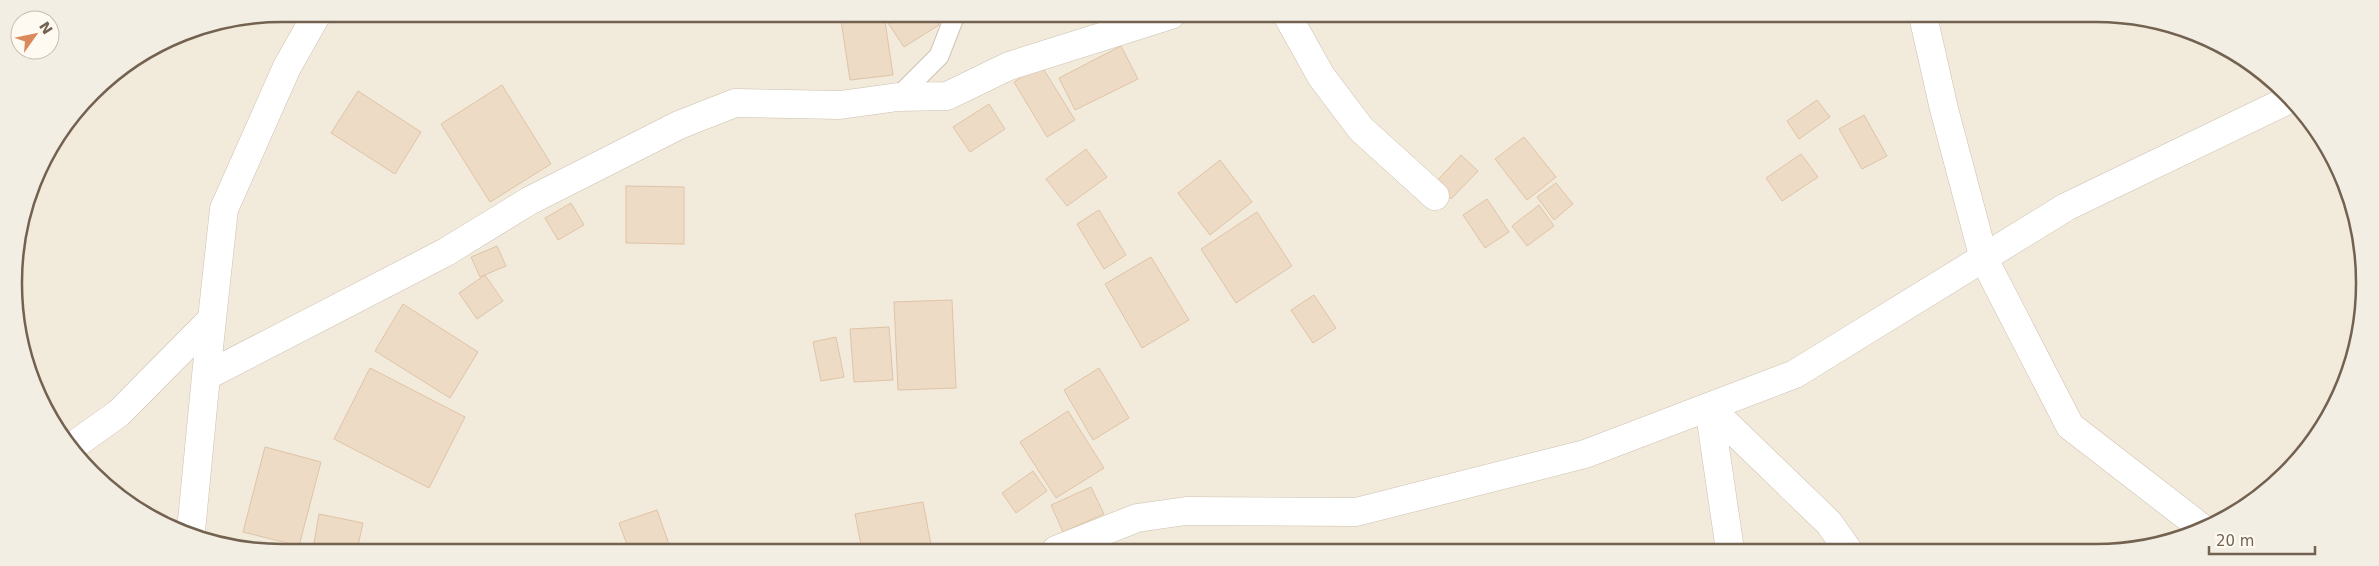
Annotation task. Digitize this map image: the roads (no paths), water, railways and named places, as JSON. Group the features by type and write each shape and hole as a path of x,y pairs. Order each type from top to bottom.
{"street":[{"path":"192,527 224,209 287,68 312,22"},
{"path":"206,376 446,252 528,202 680,125 735,102 840,105 898,97 947,96 1010,66 1149,22"},
{"path":"1291,22 1320,76 1361,129 1435,196"},
{"path":"1924,22 1944,109 1984,259 2070,426 2197,524"},
{"path":"1071,544 1137,518 1186,511 1356,512 1585,454 1795,374 2066,207 2283,102"},
{"path":"77,443 119,413 212,319"},
{"path":"1709,407 1729,544"},
{"path":"1709,407 1829,523 1844,544"}],"lane":[{"path":"898,97 939,56 952,22"}]}
